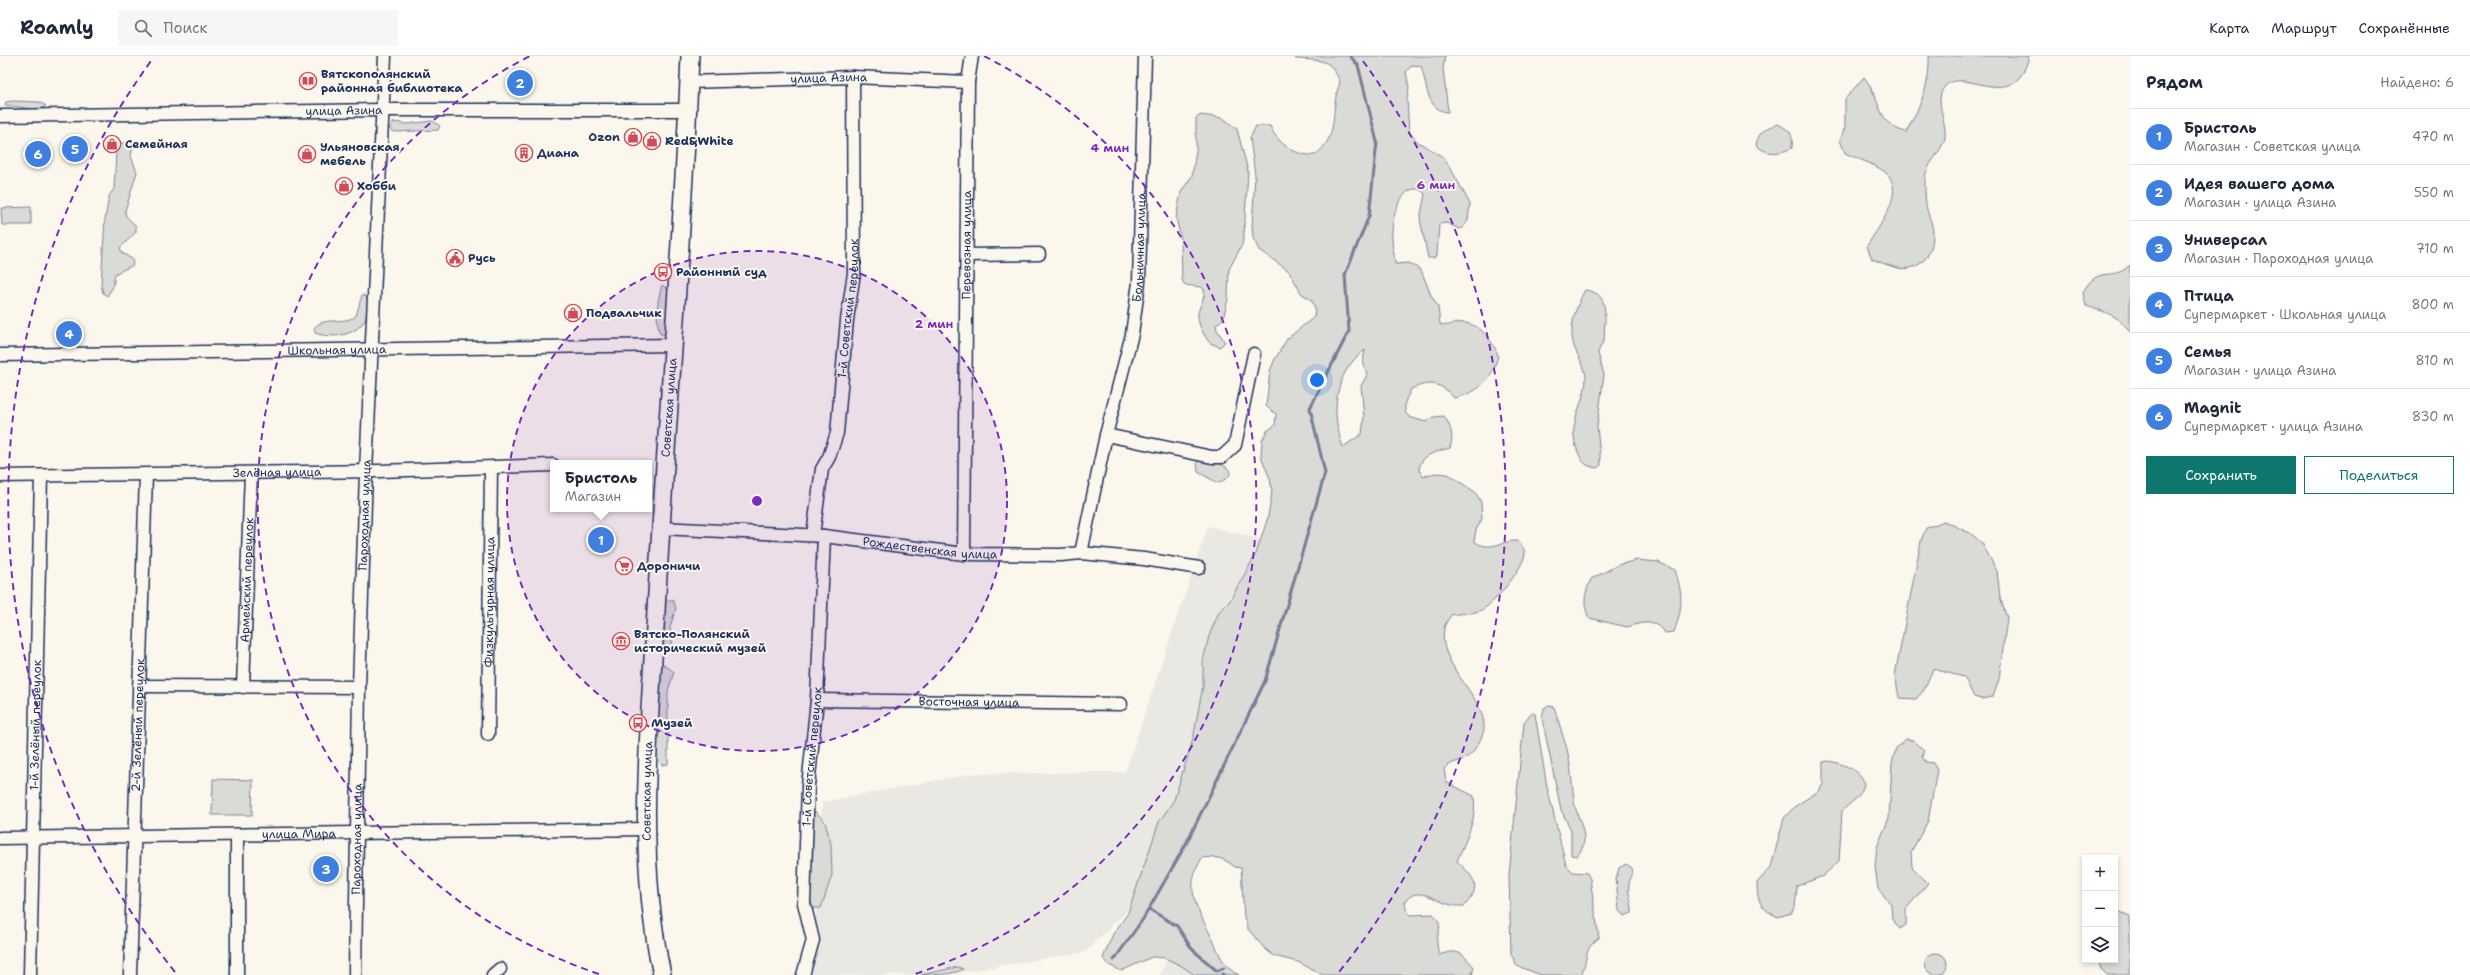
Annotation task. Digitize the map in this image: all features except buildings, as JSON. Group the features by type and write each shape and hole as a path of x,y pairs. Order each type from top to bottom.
{"street":[{"name":"Пароходная улица","path":"355,975 359,687 366,472 373,350 385,56"},
{"name":"Советская улица","path":"662,975 656,945 648,876 647,829 649,724 660,528 674,345 690,56"},
{"name":"Перевозная улица","path":"964,554 968,82 972,56"},
{"name":"Больничная улица","path":"1081,553 1106,435 1132,334 1139,282 1145,56"},
{"name":"улица Азина","path":"689,82 853,77 968,82"},
{"name":"1-й Советский переулок","path":"803,975 813,940 804,903 808,786 817,700 818,535 822,469 829,457 837,433 847,320 854,272 853,77"},
{"name":"улица Азина","path":"0,116 382,110 688,110"},
{"path":"967,255 1039,254"},
{"name":"Школьная улица","path":"0,355 674,345"},
{"path":"1106,435 1212,458 1222,457 1231,452 1235,445 1254,354"},
{"name":"Зелёная улица","path":"0,476 366,472 491,469 550,465"},
{"name":"Физкультурная улица","path":"488,734 491,469"},
{"name":"Армейский переулок","path":"243,687 251,473"},
{"name":"2-й Зелёный переулок","path":"130,975 146,475"},
{"name":"1-й Зелёный переулок","path":"30,975 41,476"},
{"name":"Рождественская улица","path":"660,528 818,535 964,554 1061,555 1081,553 1144,558 1200,568"},
{"path":"139,686 359,687"},
{"name":"Восточная улица","path":"817,700 1121,704"},
{"name":"улица Мира","path":"0,838 647,829"},
{"path":"237,835 237,975"}],"shaded area":[{"path":"1294,56 1445,56 1443,68 1448,112 1435,107 1431,101 1426,88 1421,66 1412,65 1406,72 1409,87 1407,100 1409,132 1418,142 1443,157 1470,204 1468,220 1463,228 1459,229 1447,223 1439,224 1437,255 1434,258 1428,258 1420,219 1425,194 1417,189 1413,189 1404,194 1395,212 1392,227 1392,246 1395,264 1409,263 1421,270 1431,295 1438,307 1440,324 1447,325 1465,323 1477,327 1492,342 1498,355 1492,372 1477,389 1463,396 1454,398 1444,389 1434,384 1417,386 1411,389 1405,402 1405,412 1409,417 1426,422 1434,417 1444,416 1452,435 1450,448 1430,454 1423,460 1419,470 1423,476 1436,473 1448,474 1475,492 1481,502 1482,519 1476,530 1474,541 1485,546 1490,546 1518,541 1525,552 1523,561 1513,578 1491,603 1485,608 1473,613 1451,615 1444,627 1444,642 1447,654 1476,701 1484,724 1482,736 1472,752 1464,759 1444,769 1446,782 1474,796 1474,813 1472,821 1457,861 1472,877 1475,888 1470,899 1464,906 1451,905 1421,894 1415,894 1405,902 1406,909 1410,915 1433,914 1438,920 1440,926 1437,940 1439,955 1455,952 1462,955 1474,967 1472,975 1323,975 1298,962 1274,956 1264,948 1248,929 1244,917 1241,868 1235,867 1220,858 1212,857 1202,858 1196,869 1193,879 1194,898 1201,916 1222,958 1233,972 1239,975 1195,975 1180,965 1165,958 1152,957 1121,971 1109,965 1103,958 1113,934 1128,913 1159,822 1174,800 1193,739 1203,685 1203,660 1209,636 1219,612 1229,602 1256,554 1268,517 1272,491 1270,479 1261,456 1262,441 1267,431 1275,425 1276,414 1266,406 1270,371 1275,359 1287,339 1314,317 1315,308 1312,301 1301,293 1289,271 1259,250 1253,238 1252,226 1255,175 1250,138 1256,126 1270,126 1282,143 1288,148 1308,155 1315,155 1323,147 1331,130 1335,102 1340,83 1337,75 1329,65 1324,62 1296,59","holes":["1365,350 1363,361 1367,375 1361,386 1364,417 1362,434 1343,447 1339,434 1336,407 1341,381 1355,359"]},
{"path":"1929,56 2029,56 2021,75 2011,84 1998,87 1959,81 1948,83 1941,93 1940,104 1945,127 1945,138 1941,148 1928,169 1925,179 1926,204 1933,229 1933,241 1928,254 1919,264 1906,269 1898,268 1872,259 1867,246 1889,209 1893,189 1891,180 1881,169 1845,153 1840,140 1845,127 1845,99 1864,77 1870,85 1880,110 1889,124 1896,129 1906,132 1916,114 1926,87"},
{"path":"6,102 40,102 46,106 39,110 5,105"},
{"path":"1201,115 1223,118 1237,129 1248,171 1242,245 1229,269 1228,299 1223,319 1216,325 1217,330 1225,342 1220,347 1210,343 1203,333 1198,318 1204,295 1204,289 1201,287 1185,285 1182,280 1181,239 1176,218 1181,192 1192,176 1196,151 1196,118"},
{"path":"433,121 440,126 438,130 393,132 389,128 394,122 407,124"},
{"path":"1778,124 1790,133 1792,148 1778,152 1769,152 1764,151 1756,145 1759,136 1763,131"},
{"path":"121,143 131,143 133,147 131,156 137,172 125,211 126,216 136,226 136,232 120,248 122,253 132,259 133,265 115,274 113,287 107,296 103,293 101,285 105,219 109,196 114,189 116,152"},
{"path":"31,207 31,225 2,225 1,208"},
{"path":"2130,265 2130,332 2126,326 2111,315 2086,306 2083,292 2089,283 2100,275 2117,273"},
{"path":"662,285 669,290 667,335 660,334 657,316"},
{"path":"1585,290 1592,291 1600,297 1605,310 1604,339 1598,353 1604,375 1597,426 1601,465 1597,468 1587,465 1581,459 1575,441 1574,431 1586,377 1583,366 1575,349 1572,326 1576,311"},
{"path":"362,295 367,297 368,308 366,318 354,331 335,336 315,333 314,328 318,324 328,321 351,319 356,316"},
{"path":"1201,458 1213,461 1226,467 1230,474 1218,483 1198,472 1197,462"},
{"path":"1944,521 1970,533 1982,543 1997,571 2000,597 2007,618 1999,679 1993,697 1981,699 1974,697 1964,677 1933,669 1924,690 1916,699 1899,698 1895,675 1921,541 1926,528"},
{"path":"1208,526 1260,539 1150,888 1085,952 943,975 812,975 822,802 971,774 1125,772"},
{"path":"1637,560 1658,562 1675,570 1681,594 1681,601 1674,632 1665,633 1655,623 1642,623 1627,627 1589,618 1585,598 1591,579 1618,565"},
{"path":"666,600 673,600 676,608 670,627 673,647 667,648 662,644 662,605"},
{"path":"662,663 674,672 668,691 668,764 662,765 655,755 659,669"},
{"path":"1549,706 1554,707 1567,749 1574,801 1583,829 1584,843 1577,856 1571,855 1571,830 1561,810 1542,718 1544,708"},
{"path":"1532,712 1535,714 1547,787 1566,865 1573,872 1587,873 1590,879 1599,938 1594,942 1588,951 1581,975 1541,975 1517,966 1511,954 1509,875 1524,722"},
{"path":"1906,739 1913,740 1924,750 1922,757 1926,762 1933,763 1937,770 1928,821 1911,852 1912,867 1928,883 1906,909 1906,925 1900,929 1892,919 1891,904 1878,889 1875,866 1877,847 1889,818 1892,763 1896,748"},
{"path":"1829,761 1841,764 1854,770 1863,779 1864,785 1860,794 1842,811 1839,861 1823,876 1797,886 1795,907 1791,913 1778,917 1764,908 1761,904 1758,895 1757,883 1771,867 1784,818 1794,807 1819,791 1823,784 1823,762"},
{"path":"213,779 253,780 252,815 212,815"},
{"path":"811,812 816,812 825,822 831,844 832,875 821,908 811,908 808,901"},
{"path":"1626,864 1632,868 1632,875 1629,882 1629,895 1632,913 1624,916 1619,911 1616,879 1619,868"},
{"path":"2118,911 2130,916 2130,975 2107,975 2101,969 2099,963 2118,963"},
{"path":"1172,952 1215,975 1159,975"},
{"path":"1936,953 1944,956 1947,964 1944,972 1936,975 1928,972 1925,964 1928,956"},
{"path":"958,967 963,969 949,974 920,975"}],"waterway":[{"path":"1114,960 1143,919 1186,844 1265,681 1325,473 1310,408 1349,331 1345,275 1369,216 1377,142 1358,65 1350,56"},
{"path":"1149,909 1177,926 1192,949 1217,971 1224,968"}],"place":[{"name":"Вятскополянский районная библиотека","path":"308,81"},
{"name":"Идея вашего дома","path":"520,83"},
{"name":"Ozon","path":"633,137"},
{"name":"Red&White","path":"652,141"},
{"name":"Семейная","path":"112,144"},
{"name":"Семья","path":"75,149"},
{"name":"Диана","path":"524,153"},
{"name":"Magnit","path":"38,154"},
{"name":"Ульяновская мебель","path":"307,154"},
{"name":"Хобби","path":"344,186"},
{"name":"Русь","path":"455,258"},
{"name":"Районный суд","path":"663,272"},
{"name":"Подвальчик","path":"573,313"},
{"name":"Птица","path":"69,334"},
{"name":"Бристоль","path":"601,540"},
{"name":"Дороничи","path":"624,566"},
{"name":"Вятско-Полянский исторический музей","path":"621,641"},
{"name":"Музей","path":"638,723"},
{"name":"Универсал","path":"326,869"}]}
